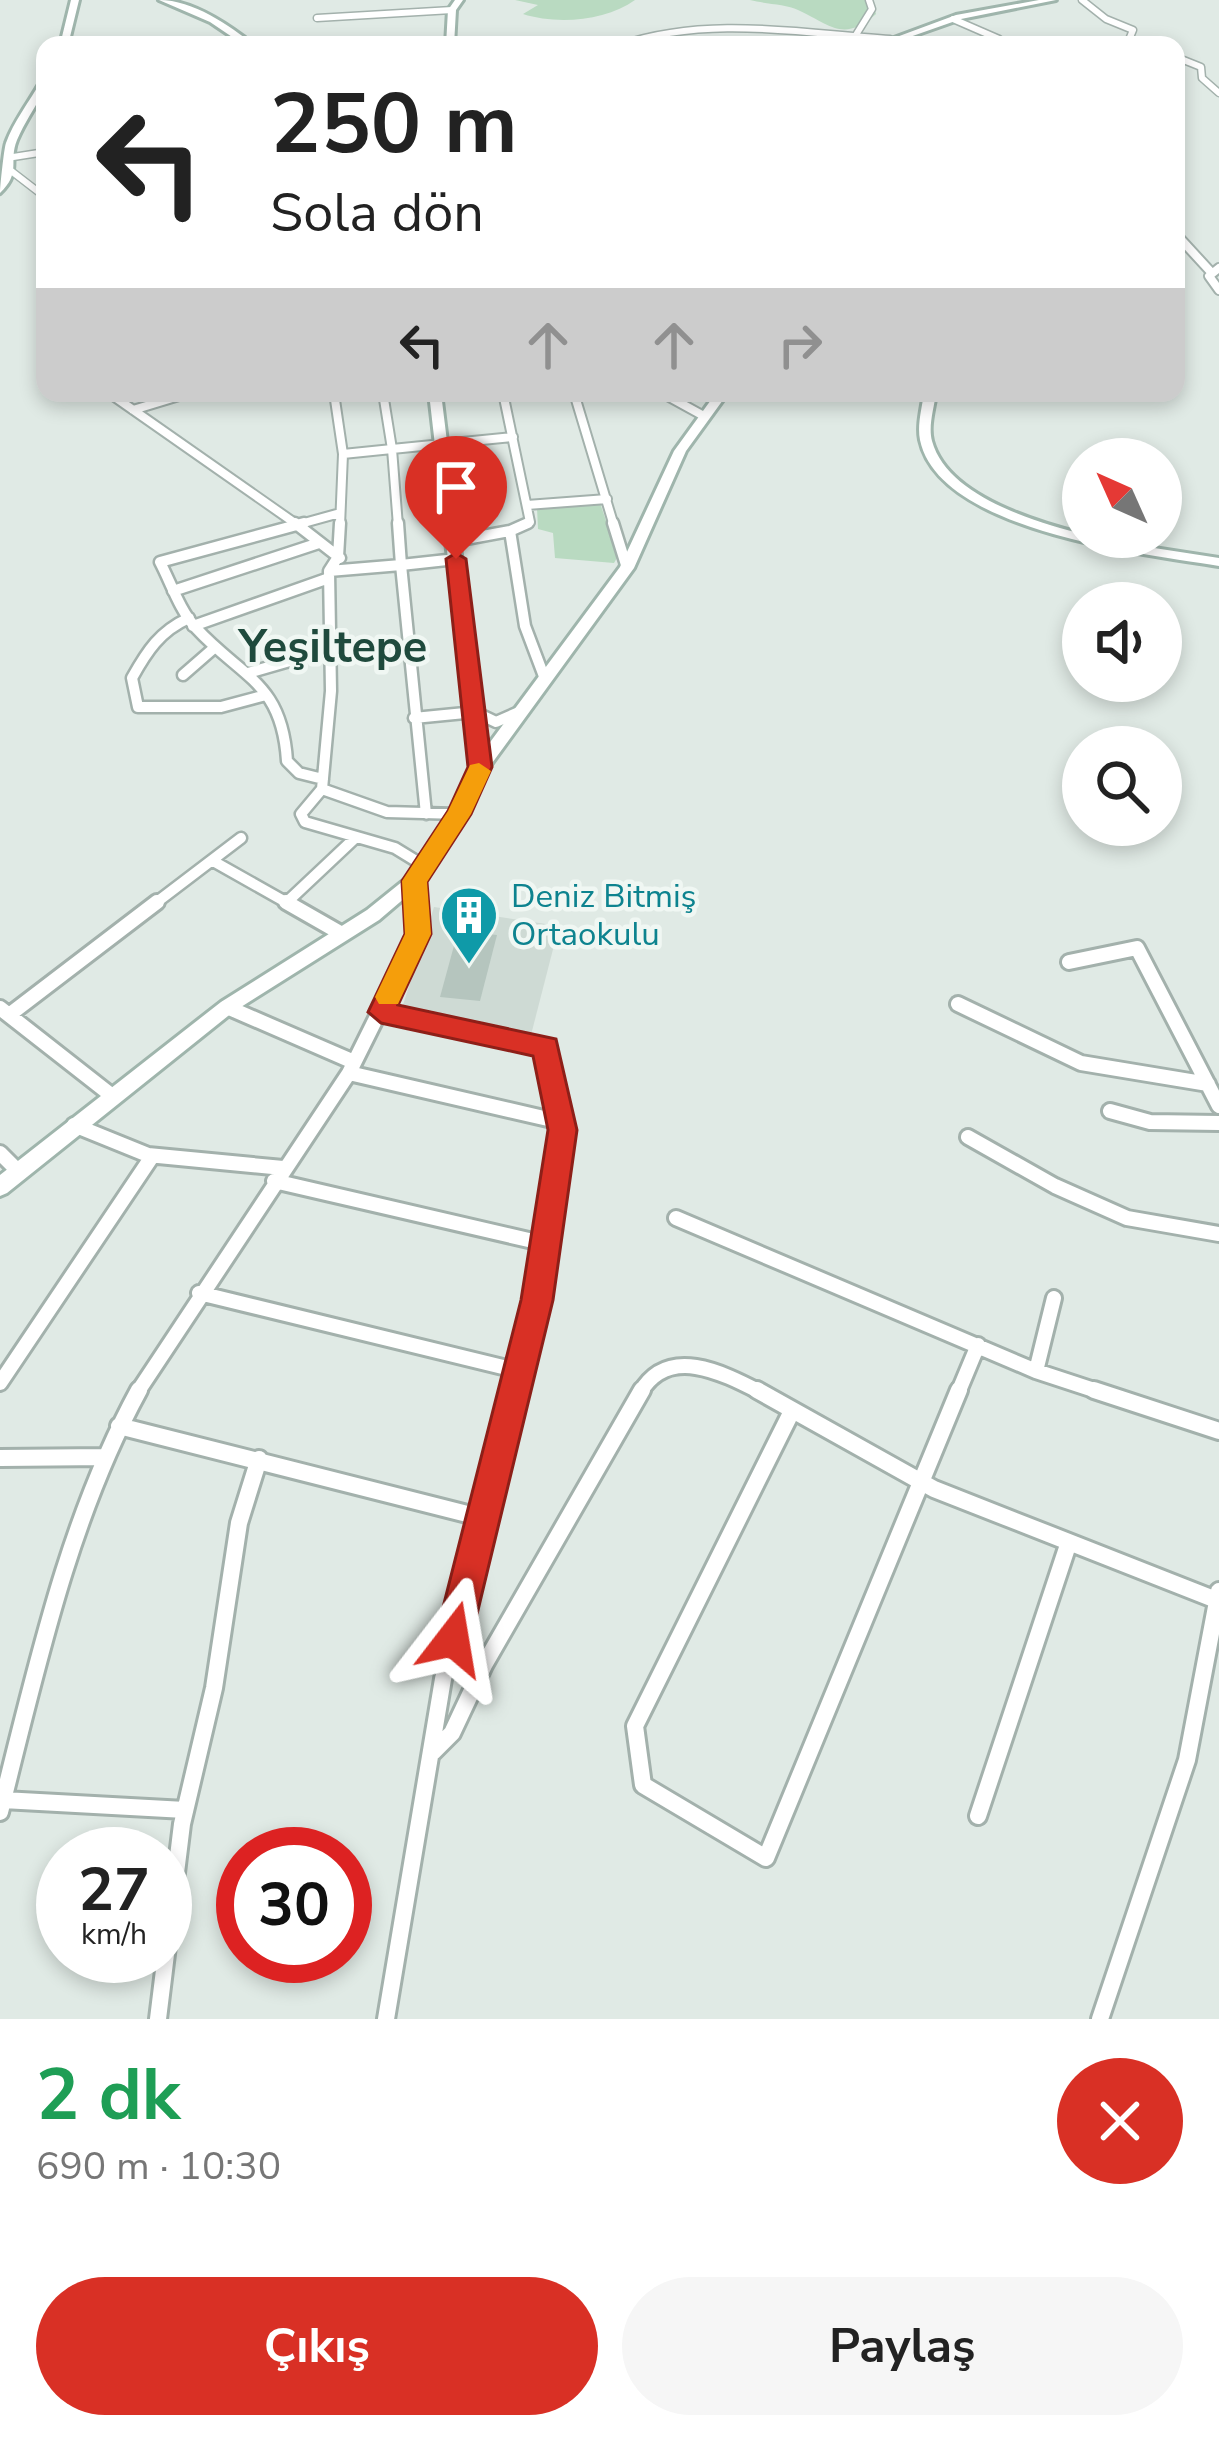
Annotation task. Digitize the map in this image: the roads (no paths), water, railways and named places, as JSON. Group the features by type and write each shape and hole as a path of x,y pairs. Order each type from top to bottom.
{"street":[{"path":"66,36 75,0"},
{"path":"163,0 213,20 237,36"},
{"path":"317,17 452,10 462,0"},
{"path":"454,36 462,0"},
{"path":"855,36 872,9 869,0"},
{"path":"899,36 953,19 1052,0"},
{"path":"1082,0 1106,19 1133,30 1130,36"},
{"path":"452,10 453,36"},
{"path":"953,19 990,36"},
{"path":"651,36 718,30 820,36"},
{"path":"1185,61 1201,68 1202,78 1219,93"},
{"path":"0,190 21,118 36,95"},
{"path":"9,164 36,155"},
{"path":"9,164 36,189"},
{"path":"1185,242 1215,269 1219,290"},
{"path":"122,402 243,482 355,569"},
{"path":"133,410 159,402"},
{"path":"185,1810 1,1806 51,1610 119,1426 200,1293 351,1067 418,934 420,874 395,848 301,818 322,784 331,691 329,574 338,557 343,454 335,402"},
{"path":"384,402 426,814"},
{"path":"436,402 480,767"},
{"path":"455,541 511,531 530,522 506,402"},
{"path":"577,402 628,568"},
{"path":"678,402 702,415"},
{"path":"0,1187 227,1007 342,934 420,874 459,814 480,767 628,568 702,415 714,402"},
{"path":"929,402 923,433 929,453 965,490 988,503 1082,537 1219,562"},
{"path":"928,413 946,457 969,483 1021,511 1062,524"},
{"path":"343,454 513,437"},
{"path":"527,506 607,499"},
{"path":"340,513 292,522 160,562 191,622 266,695 285,729 287,761 298,772 375,810 459,814"},
{"path":"511,531 528,648 544,680"},
{"path":"173,591 319,543"},
{"path":"1182,546 1219,552"},
{"path":"266,695 241,705 138,707 132,678 158,632 329,574 456,559"},
{"path":"183,675 214,648"},
{"path":"248,673 328,650"},
{"path":"414,718 475,712 496,722 524,710"},
{"path":"111,1095 4,1011 242,838"},
{"path":"286,902 355,838"},
{"path":"213,861 342,934"},
{"path":"1069,962 1137,948 1219,1106"},
{"path":"958,1004 1081,1063 1208,1084"},
{"path":"227,1007 351,1067 561,1122"},
{"path":"381,1012 546,1047 561,1122 546,1244 443,1679 386,2019"},
{"path":"1110,1111 1177,1125 1219,1124"},
{"path":"74,1125 108,1149 279,1174 546,1244"},
{"path":"968,1137 1005,1161 1145,1225 1180,1225 1219,1234"},
{"path":"0,1154 18,1171"},
{"path":"0,1383 151,1158"},
{"path":"676,1218 1036,1371 1219,1431"},
{"path":"200,1293 519,1371"},
{"path":"1036,1371 1054,1298"},
{"path":"791,1413 635,1726 643,1786 766,1858 978,1345"},
{"path":"433,1752 452,1733 484,1665 658,1370 670,1364 712,1370 922,1484 1218,1601"},
{"path":"119,1426 483,1518"},
{"path":"0,1458 106,1456"},
{"path":"158,2019 185,1810 214,1688 238,1523 259,1459"},
{"path":"978,1816 1068,1545"},
{"path":"1100,2019 1187,1760 1219,1591"}],"place":[{"name":"Deniz Bitmiş Ortaokulu","path":"469,966"}],"district":[{"name":"Yeşiltepe","path":"333,647"}]}
